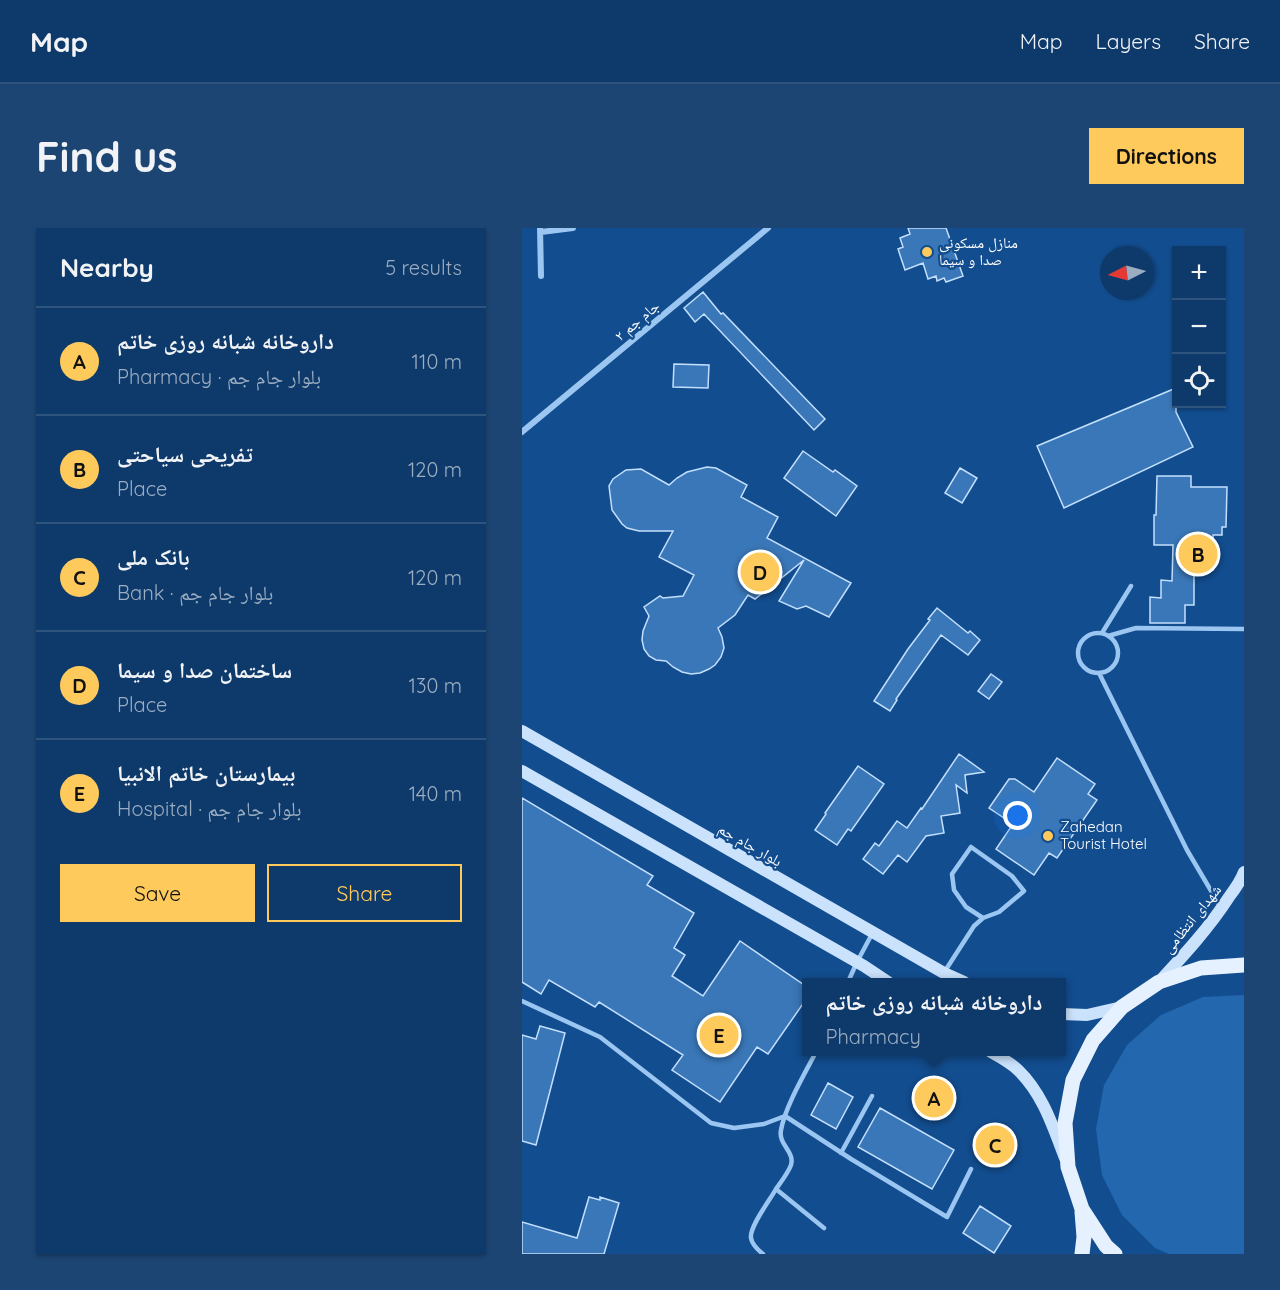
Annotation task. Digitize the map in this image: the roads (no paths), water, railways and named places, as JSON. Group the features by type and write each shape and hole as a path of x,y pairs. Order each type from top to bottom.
{"main road":[{"name":"بلوار جام جم","path":"522,731 954,978"},
{"path":"522,771 882,978"},
{"name":"شهدای انتظامی","path":"1159,982 1222,909 1244,872"},
{"path":"1068,1167 1065,1123 1074,1080 1093,1040 1122,1007 1159,982 1201,968 1244,965"},
{"path":"1066,1015 1087,1015 1122,1007"},
{"path":"997,1056 1018,1070 1040,1096 1082,1209 1084,1237 1082,1254"},
{"path":"1082,1209 1106,1246 1115,1254"}],"street":[{"path":"541,276 540,230 573,228"},
{"name":"جام جم ۲","path":"522,432 768,228"}],"lane":[{"path":"1102,633 1131,586"},
{"path":"1108,636 1136,628 1244,629"},
{"path":"1095,633 1102,633 1117,645 1117,658 1111,669 1099,673 1087,670 1082,665 1078,652 1083,639 1095,633"},
{"path":"1099,673 1187,850 1222,909"},
{"path":"944,974 974,926 983,918 999,912 1024,891 1012,876 971,847 952,874 954,890 966,907 983,918"},
{"path":"851,978 873,932"},
{"path":"522,1001 600,1037 711,1123 734,1128 764,1124 785,1116"},
{"path":"763,1254 753,1244 750,1237 752,1229 791,1165 791,1155 782,1143 780,1133 785,1116 814,1056"},
{"path":"841,1153 872,1096"},
{"path":"785,1116 947,1218 971,1169"},
{"path":"776,1190 824,1228"}],"place":[{"name":"منازل مسکونی صدا و سیما","path":"927,252"},
{"name":"تفریحی سیاحتی","path":"1198,554"},
{"name":"ساختمان صدا و سیما","path":"760,572"},
{"name":"Zahedan Tourist Hotel","path":"1048,836"},
{"name":"بیمارستان خاتم الانبیا","path":"719,1035"},
{"name":"داروخانه شبانه روزی خاتم","path":"934,1098"},
{"name":"بانک ملی","path":"995,1145"}]}
